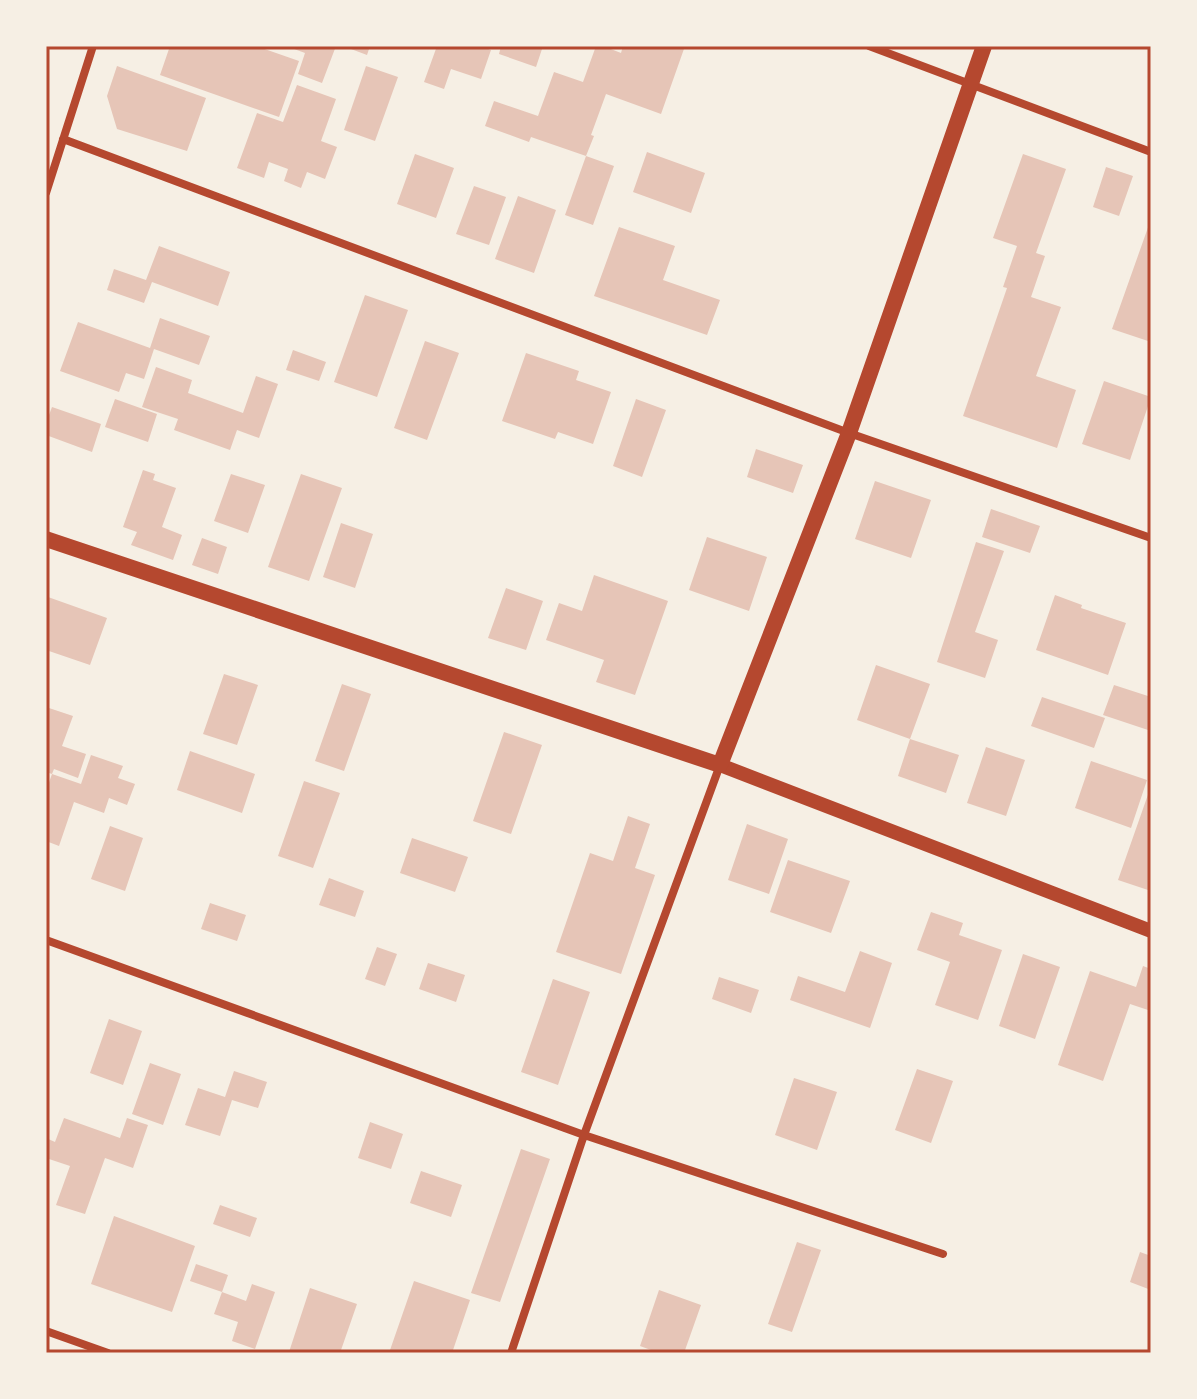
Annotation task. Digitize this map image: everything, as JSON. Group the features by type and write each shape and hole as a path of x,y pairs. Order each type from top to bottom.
{"main road":[{"path":"46,539 720,765 849,433 984,46"}],"street":[{"path":"46,193 93,46"},
{"path":"869,46 1151,152"},
{"path":"63,139 849,433 1151,538"},
{"path":"511,1353 584,1135 720,765 1151,931"},
{"path":"46,940 584,1135 943,1254"},
{"path":"46,1331 108,1353"}],"building":[{"path":"170,46 256,46 299,61 279,117 160,75"},
{"path":"286,46 336,46 322,83 298,74 305,53"},
{"path":"343,46 370,46 367,55"},
{"path":"437,46 480,46 491,50 481,79 451,69 444,89 424,82"},
{"path":"501,46 543,46 536,67 499,54"},
{"path":"596,46 621,53 623,46 685,46 661,114 606,94 586,156 531,137 529,142 485,126 494,101 538,116 554,72 583,82"},
{"path":"117,66 206,98 187,151 117,129 107,96"},
{"path":"366,66 398,77 375,141 344,130"},
{"path":"297,85 336,99 321,141 337,147 325,179 307,172 301,188 284,181 288,169 269,162 264,178 237,168 257,113 283,122"},
{"path":"647,152 705,173 691,213 633,192"},
{"path":"415,154 454,168 436,218 397,204"},
{"path":"1023,154 1066,169 1036,253 1045,256 1031,297 1061,307 1036,376 1076,390 1057,448 963,416 1007,288 1003,287 1017,246 993,238"},
{"path":"586,156 614,166 593,225 565,215"},
{"path":"1106,167 1133,176 1119,216 1093,207"},
{"path":"474,186 506,197 489,245 456,234"},
{"path":"518,196 556,210 534,273 495,259"},
{"path":"1151,219 1151,342 1112,329"},
{"path":"619,227 675,246 663,280 720,300 707,335 594,296"},
{"path":"159,246 230,272 218,306 152,282 144,303 107,290 114,269 146,280"},
{"path":"365,295 408,310 377,397 334,382"},
{"path":"160,318 210,336 199,365 154,349 144,379 126,373 119,392 60,371 78,322 150,348"},
{"path":"425,341 459,353 427,440 394,428"},
{"path":"293,350 326,362 319,381 286,370"},
{"path":"526,353 579,371 576,380 611,392 593,444 558,432 555,439 502,421"},
{"path":"156,367 192,380 188,393 243,413 256,376 278,384 259,438 237,430 230,450 174,430 178,419 142,407"},
{"path":"1104,381 1151,397 1130,460 1082,444"},
{"path":"115,399 157,414 148,442 105,427"},
{"path":"636,399 666,410 642,477 613,466"},
{"path":"52,407 101,424 92,452 46,435 46,423"},
{"path":"756,449 803,465 793,493 747,477"},
{"path":"143,470 155,474 153,480 176,488 162,527 182,535 173,560 131,545 137,532 123,527"},
{"path":"231,474 265,485 248,533 214,521"},
{"path":"301,474 342,488 309,581 268,567"},
{"path":"875,481 931,500 911,558 855,539"},
{"path":"991,509 1040,526 1030,553 982,537"},
{"path":"341,523 373,534 355,588 323,577"},
{"path":"707,537 767,557 749,611 689,590"},
{"path":"202,538 227,547 218,574 192,565"},
{"path":"976,542 1004,551 975,632 998,640 985,678 937,662"},
{"path":"594,575 668,601 635,695 596,682 604,660 546,640 559,603 582,611"},
{"path":"506,588 543,601 526,650 488,638"},
{"path":"1055,595 1082,605 1081,608 1126,623 1108,675 1036,650"},
{"path":"48,597 107,618 90,665 46,650"},
{"path":"876,665 930,684 910,739 857,720"},
{"path":"224,674 258,685 237,745 203,734"},
{"path":"342,684 371,694 344,771 315,761"},
{"path":"1114,685 1151,697 1151,731 1103,715"},
{"path":"1042,697 1105,718 1094,748 1031,726"},
{"path":"46,707 73,716 62,746 86,754 78,778 54,769 52,774 46,772"},
{"path":"504,732 542,745 511,834 473,821"},
{"path":"910,739 959,755 946,793 898,776"},
{"path":"986,747 1025,760 1006,816 967,803"},
{"path":"190,751 255,774 242,813 177,790"},
{"path":"91,755 123,766 118,778 135,784 127,805 109,798 104,813 74,802 59,846 46,841 46,791 52,774 81,784"},
{"path":"1091,761 1147,780 1131,828 1075,808"},
{"path":"304,781 340,793 313,868 278,856"},
{"path":"1151,786 1151,891 1118,880"},
{"path":"628,816 650,824 635,868 655,875 621,974 556,952 590,853 613,861"},
{"path":"747,824 788,839 769,894 728,880"},
{"path":"110,826 143,838 125,891 91,879"},
{"path":"412,838 468,857 455,892 400,873"},
{"path":"788,860 850,881 831,933 770,912"},
{"path":"329,878 364,891 355,917 319,905"},
{"path":"210,903 246,915 237,941 201,929"},
{"path":"931,912 963,923 959,935 1002,950 978,1020 935,1005 950,962 917,950"},
{"path":"377,947 397,954 385,986 365,979"},
{"path":"860,951 892,963 870,1028 790,1000 798,976 845,992"},
{"path":"1023,954 1060,967 1035,1039 999,1026"},
{"path":"428,963 465,975 456,1002 419,989"},
{"path":"1143,966 1151,969 1151,1011 1130,1004 1103,1081 1058,1065 1090,971 1136,987"},
{"path":"719,977 759,990 751,1013 712,999"},
{"path":"553,979 590,992 558,1085 521,1072"},
{"path":"109,1019 142,1031 123,1085 90,1073"},
{"path":"150,1063 181,1074 163,1125 132,1114"},
{"path":"917,1069 953,1081 931,1143 895,1130"},
{"path":"234,1071 267,1082 258,1108 232,1100 220,1136 185,1125 198,1088 225,1097"},
{"path":"794,1078 837,1092 817,1150 775,1135"},
{"path":"64,1118 120,1138 127,1118 148,1125 133,1168 105,1158 85,1214 56,1205 70,1166 49,1159 46,1166 46,1138 55,1142"},
{"path":"370,1122 403,1134 391,1169 358,1158"},
{"path":"521,1149 550,1159 500,1302 471,1293"},
{"path":"421,1171 462,1185 451,1217 410,1203"},
{"path":"220,1205 257,1218 250,1237 213,1224"},
{"path":"114,1216 195,1246 172,1312 91,1284"},
{"path":"797,1242 821,1250 792,1332 768,1324"},
{"path":"1140,1252 1151,1256 1151,1290 1130,1282"},
{"path":"196,1264 228,1275 222,1292 190,1281"},
{"path":"414,1281 470,1300 452,1353 389,1353"},
{"path":"252,1284 275,1292 255,1349 232,1341 238,1322 214,1314 222,1292 246,1301"},
{"path":"310,1288 357,1304 340,1353 289,1352"},
{"path":"659,1290 701,1305 684,1353 659,1353 640,1346"}]}
